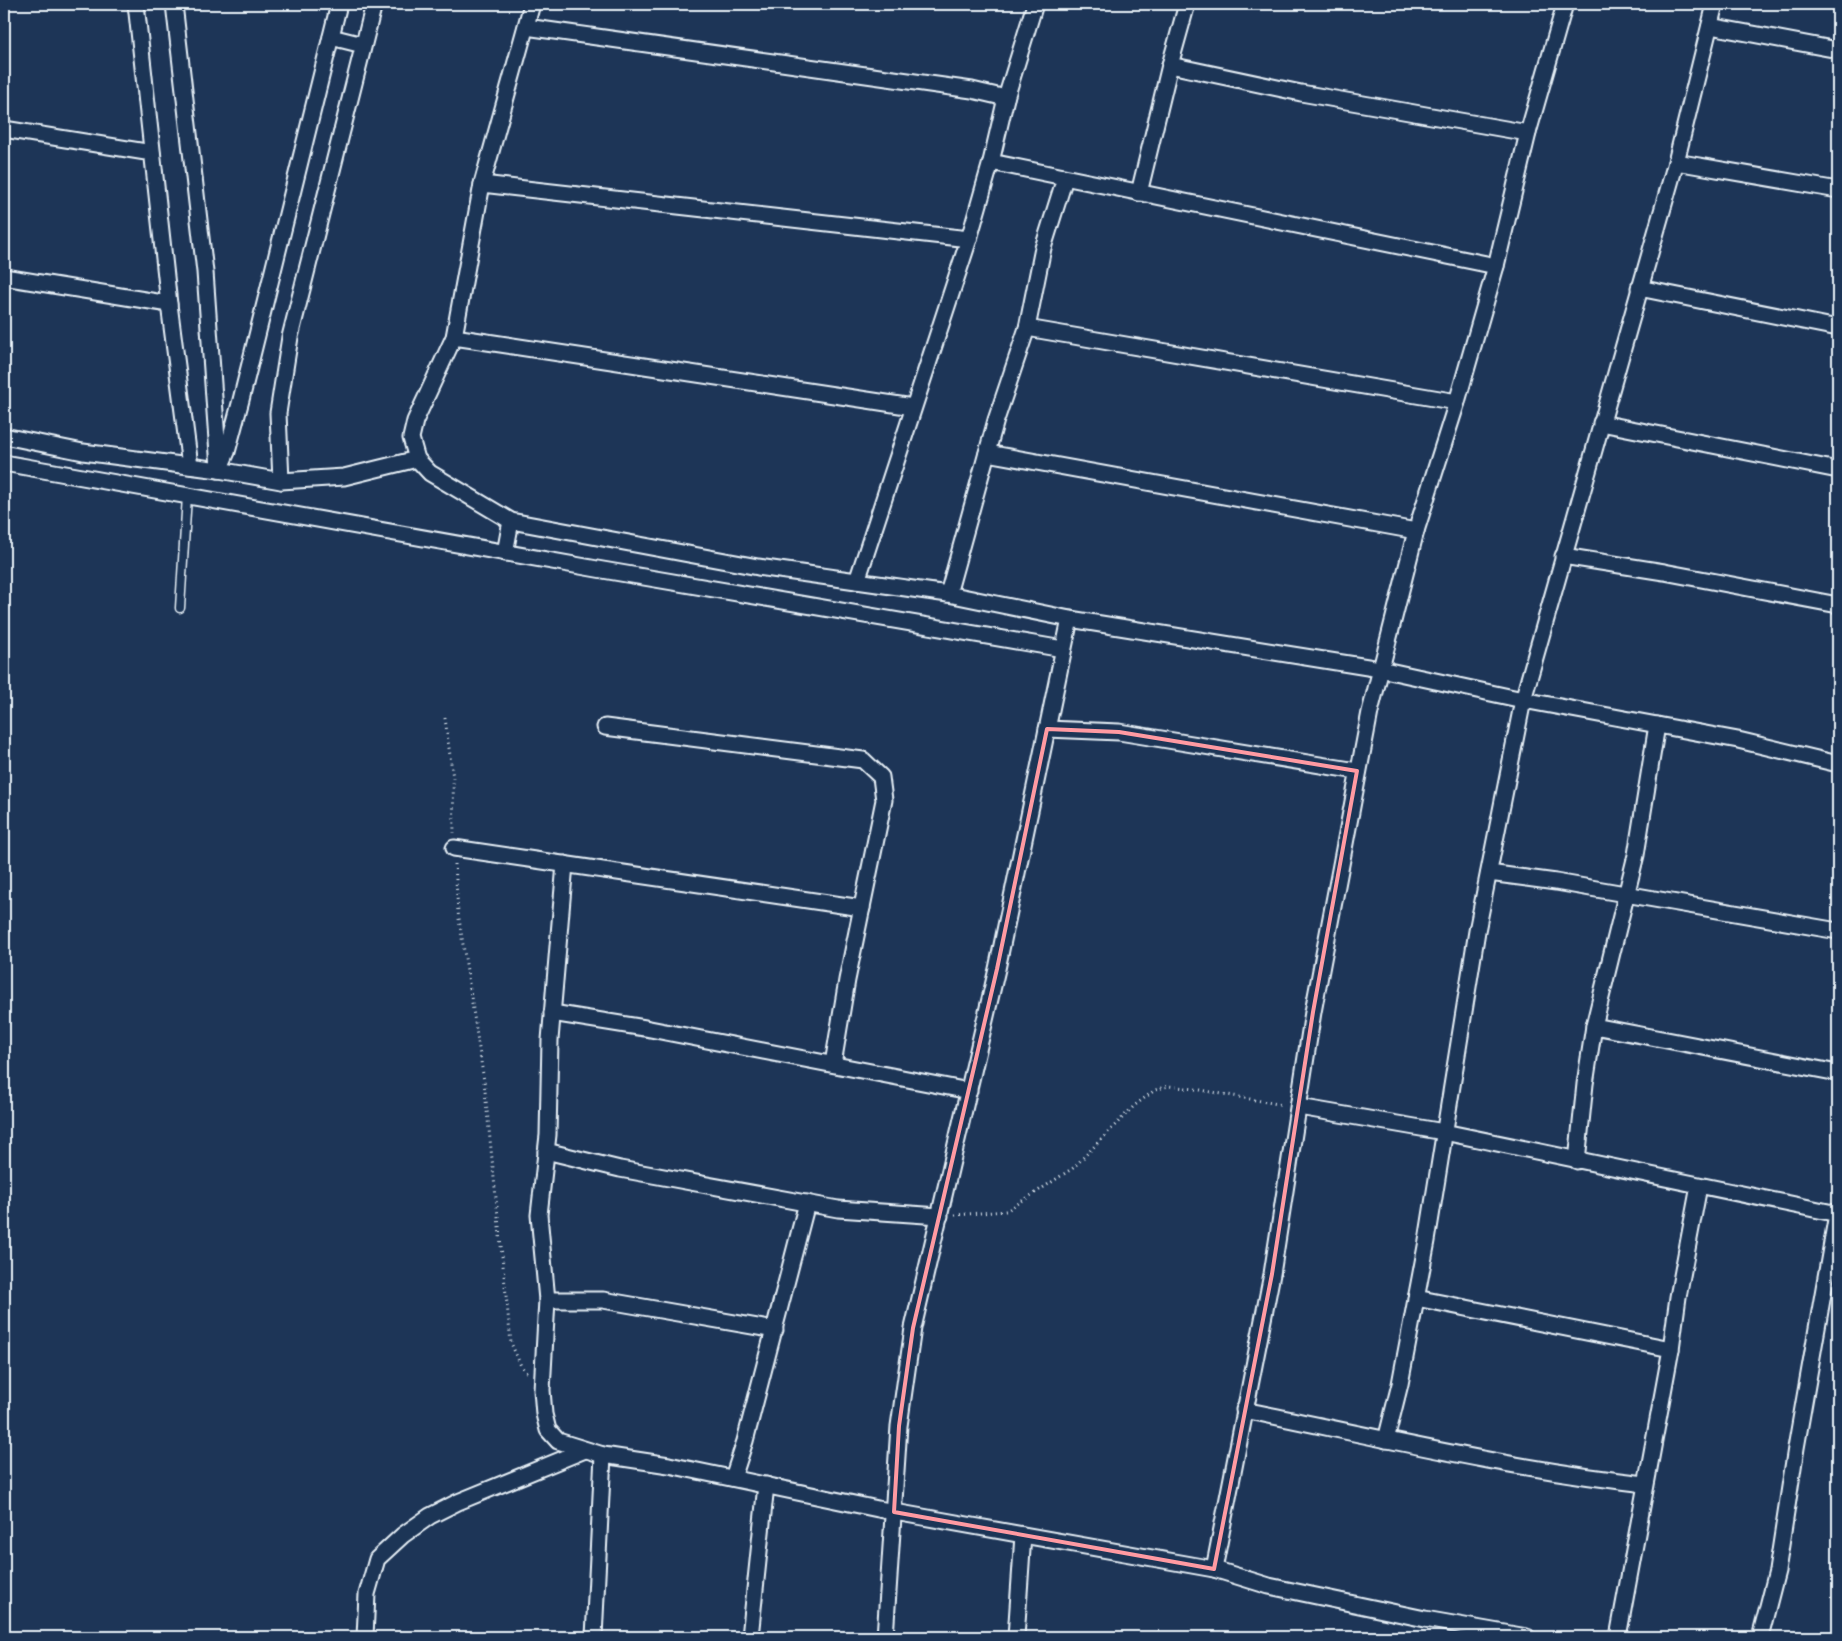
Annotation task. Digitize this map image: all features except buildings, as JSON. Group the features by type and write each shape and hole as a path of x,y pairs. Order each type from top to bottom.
{"street":[{"path":"136,4 169,304 190,466"},
{"path":"174,4 205,272 219,470"},
{"path":"219,470 227,452 241,400 339,4"},
{"path":"280,481 278,413 290,336 374,4"},
{"path":"532,4 482,184 454,337 415,421 411,438 417,459 430,473 511,521 758,567 948,594 1070,619 1380,669 1523,700 1738,740 1838,764"},
{"path":"857,581 969,239 991,162 1006,98 1035,4"},
{"path":"1139,193 1187,4"},
{"path":"1214,1569 1272,1274 1317,993 1357,771 1380,669 1416,531 1457,402 1496,266 1528,133 1565,4"},
{"path":"1386,1440 1400,1384 1416,1298 1488,873 1523,700 1676,162 1715,4"},
{"path":"1710,26 1838,50"},
{"path":"526,27 972,90 1006,98"},
{"path":"331,37 363,45"},
{"path":"1170,65 1301,93 1528,133"},
{"path":"4,129 152,153"},
{"path":"991,162 1496,266"},
{"path":"1676,162 1838,190"},
{"path":"948,594 987,453 1027,328 1043,248 1065,178"},
{"path":"482,184 969,239"},
{"path":"4,278 169,304"},
{"path":"1639,288 1838,328"},
{"path":"1027,328 1457,402"},
{"path":"454,337 913,408"},
{"path":"1601,423 1838,470"},
{"path":"4,436 83,452 219,470 280,481 344,477 417,459"},
{"path":"987,453 1416,531"},
{"path":"4,463 505,553 1063,649"},
{"path":"505,553 511,521"},
{"path":"1563,556 1664,572 1838,605"},
{"path":"885,1637 899,1426 913,1328 997,970 1070,619"},
{"path":"1577,1161 1584,1084 1594,1026 1636,855 1657,725"},
{"path":"605,727 863,760 881,778 884,800 833,1064"},
{"path":"1047,728 1119,732 1357,771"},
{"path":"454,848 862,908"},
{"path":"566,864 552,1013 546,1151 539,1215 547,1300 542,1390 544,1414 548,1430 558,1441 603,1455 733,1478 894,1512 1214,1569 1269,1586 1487,1634 1526,1637"},
{"path":"1488,873 1547,880 1838,932"},
{"path":"552,1013 621,1024 969,1091"},
{"path":"1594,1026 1838,1073"},
{"path":"1299,1107 1444,1132 1838,1214 1777,1571 1760,1637"},
{"path":"546,1151 620,1169 807,1204 889,1214 940,1216"},
{"path":"1618,1637 1671,1349 1698,1186"},
{"path":"733,1478 775,1330 807,1204"},
{"path":"1416,1298 1671,1349"},
{"path":"547,1300 603,1300 775,1330"},
{"path":"1244,1410 1506,1464 1645,1484"},
{"path":"365,1637 367,1594 377,1559 403,1535 430,1516 450,1506 585,1450"},
{"path":"594,1637 603,1455"},
{"path":"750,1637 766,1485"},
{"path":"1016,1637 1023,1535"}],"lane":[{"path":"180,608 187,496"}],"path":[{"path":"445,718 453,778 454,848 458,912 482,1073 511,1343 521,1366 542,1390"},
{"path":"940,1216 1006,1210 1073,1168 1134,1106 1155,1090 1168,1086 1299,1107"}],"highlighted area":[{"path":"1047,729 1119,732 1357,771 1313,1012 1272,1274 1214,1569 894,1512 899,1426 913,1328 997,969"}]}
